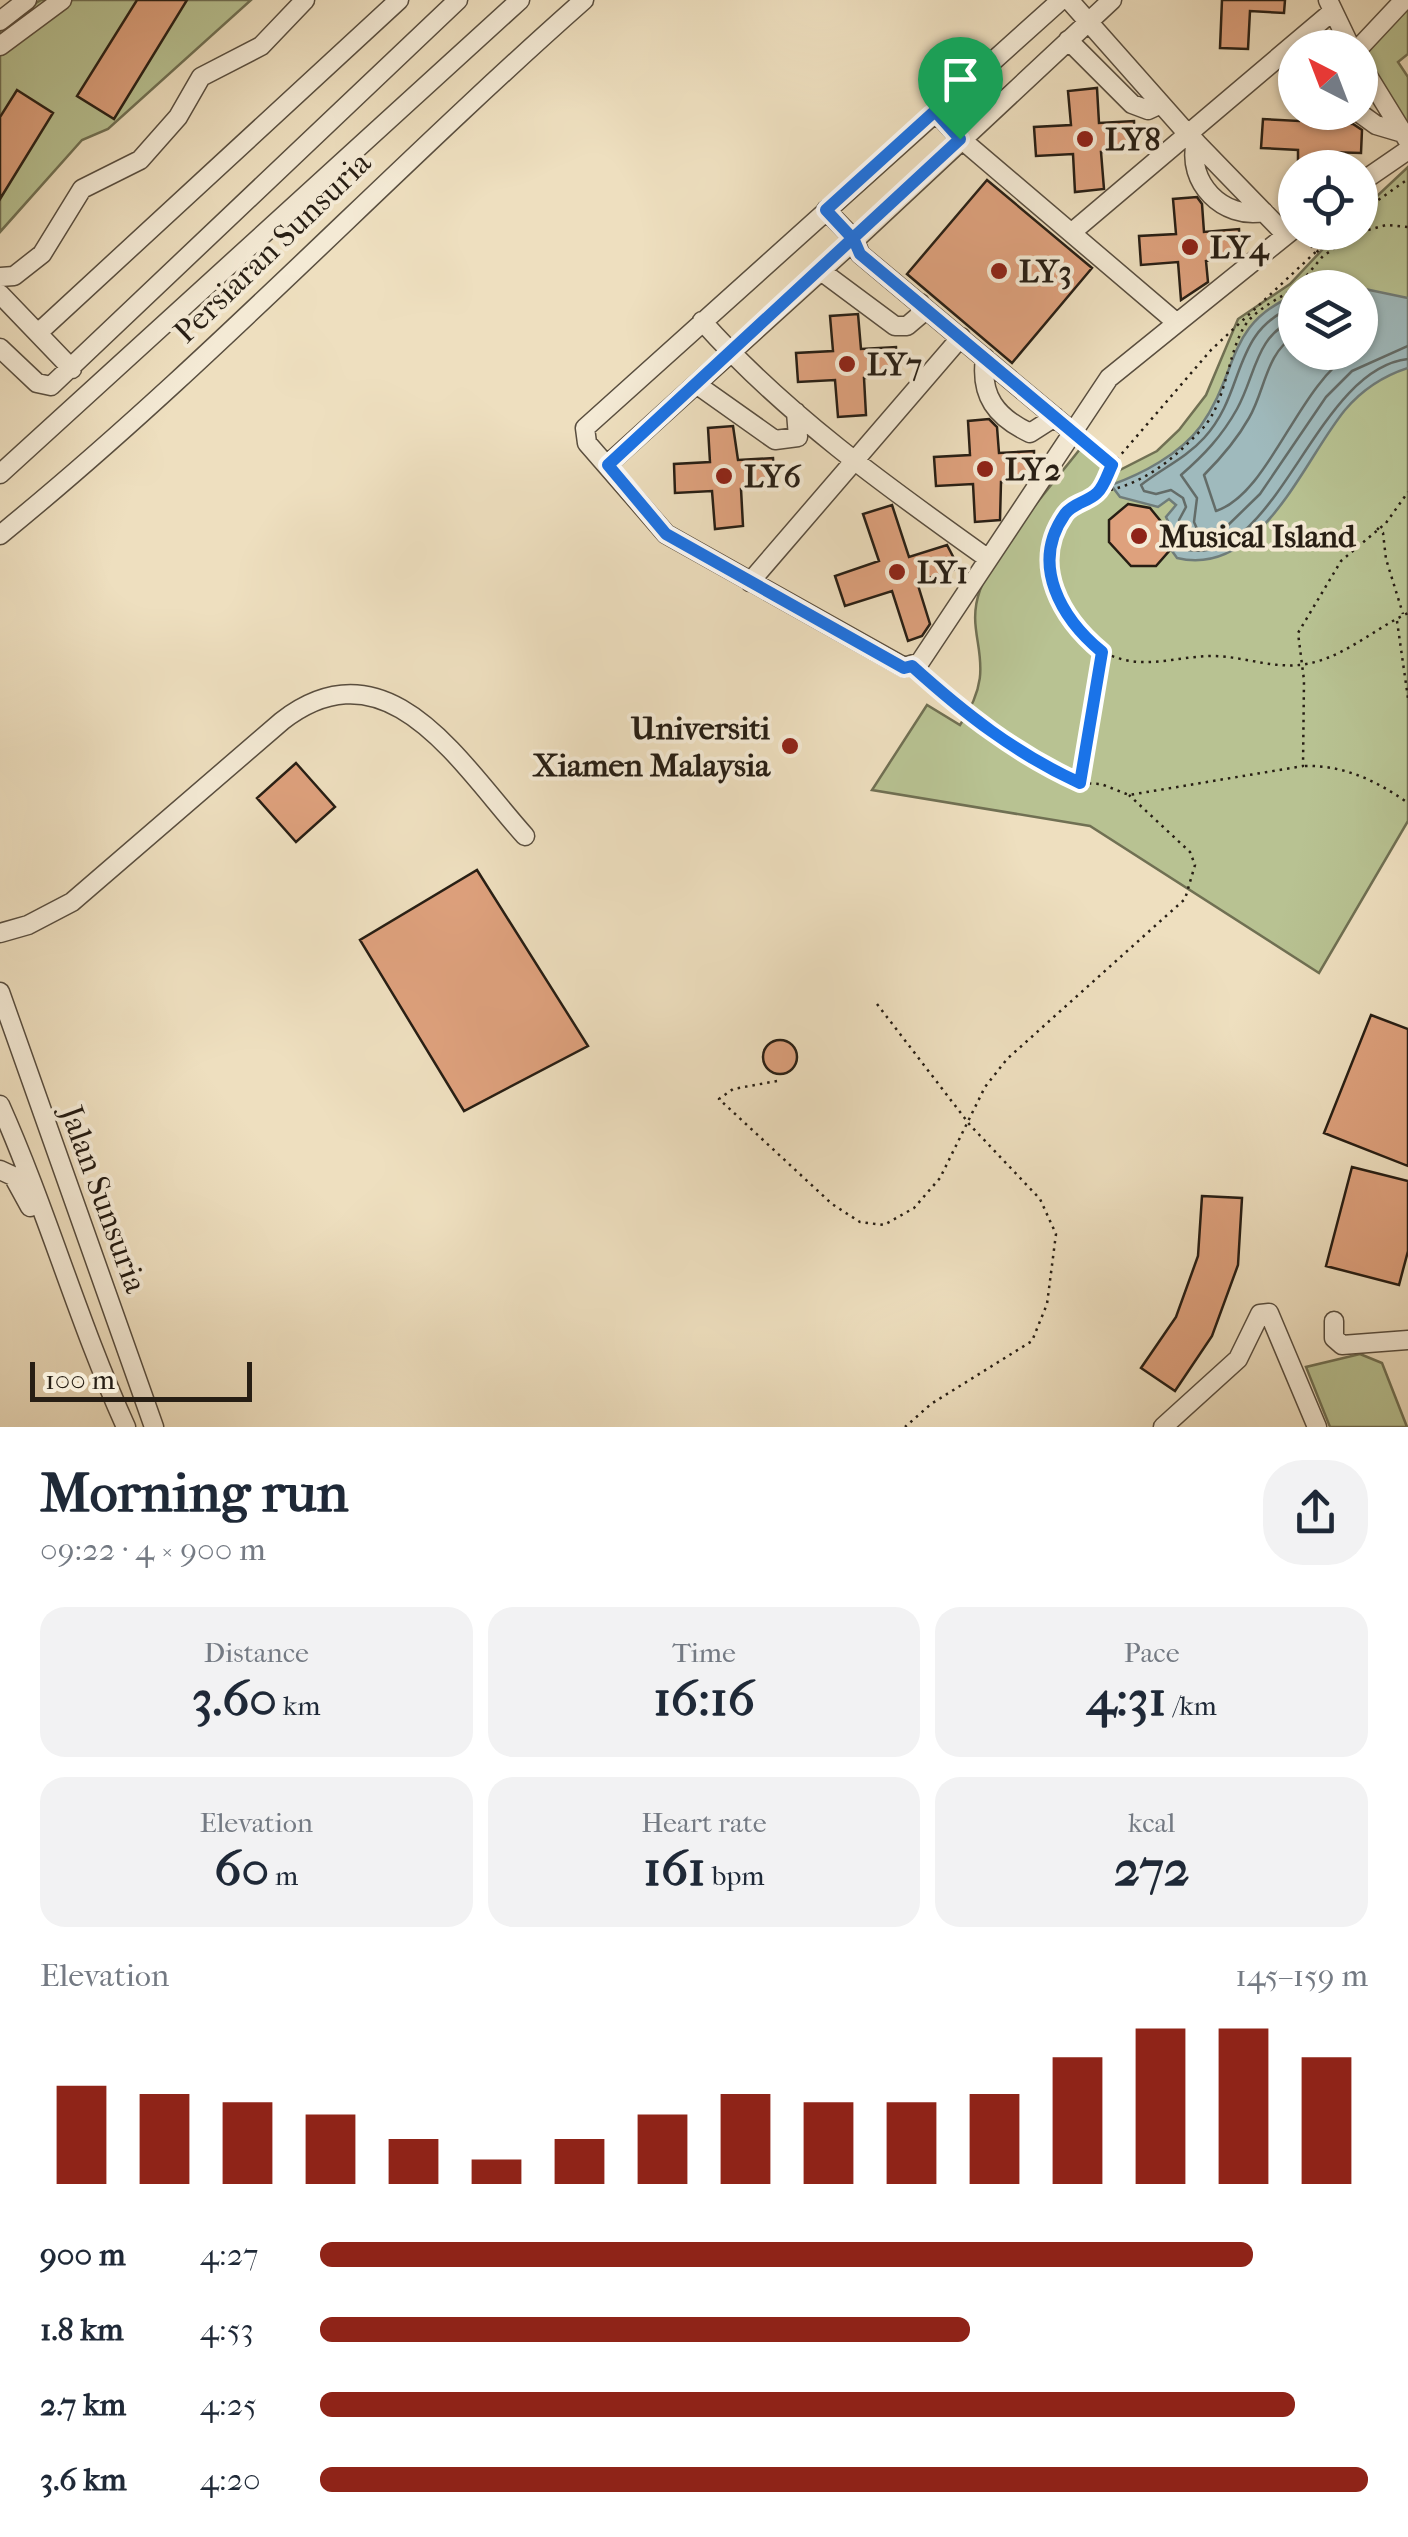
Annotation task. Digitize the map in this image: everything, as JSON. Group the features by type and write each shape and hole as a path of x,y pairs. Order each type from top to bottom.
{"street":[{"path":"0,21 27,0"},
{"path":"0,46 62,0"},
{"path":"0,277 14,276 42,254 82,189 140,160 178,118 201,77 261,46 305,0"},
{"path":"38,333 399,0"},
{"path":"0,348 36,383 51,386 458,0"},
{"name":"Persiaran Sunsuria","path":"0,474 520,0"},
{"name":"Persiaran Sunsuria","path":"0,535 98,455 436,131 584,0"},
{"path":"1061,0 584,428 588,443 666,534 904,668 912,666 920,662 1109,378 1278,243"},
{"path":"1069,0 1191,137 1278,222"},
{"path":"608,465 1112,0"},
{"path":"1369,30 1404,0"},
{"path":"1071,233 1191,137 1330,5 1342,30"},
{"path":"1068,40 1132,104 1148,110 1161,104"},
{"path":"1378,93 1406,141"},
{"path":"935,111 960,139 1177,323"},
{"path":"1378,127 1406,141"},
{"path":"1191,137 1194,173 1208,194 1236,210 1264,212"},
{"path":"1378,167 1406,141"},
{"path":"826,210 854,240 860,254 1075,434"},
{"path":"821,270 895,326 914,321 920,314 920,303"},
{"path":"0,294 72,369"},
{"path":"702,321 730,353 852,462 987,558"},
{"path":"750,582 961,338"},
{"path":"986,358 984,388 992,407 1030,434 1055,417"},
{"path":"696,384 774,440 798,437 796,412"},
{"path":"0,932 28,925 72,902 282,721 302,706 334,696 388,698 414,713 525,836"},
{"name":"Jalan Sunsuria","path":"0,992 154,1427"},
{"path":"0,1096 31,1088"},
{"path":"2,1116 39,1108"},
{"name":"Jalan Sunsuria","path":"2,1116 46,1215 89,1346 126,1427"},
{"path":"0,1170 14,1176 24,1192 89,1346"},
{"path":"1164,1427 1238,1359 1260,1314 1269,1313 1317,1427"},
{"path":"1334,1321 1334,1338 1342,1345 1408,1340"}],"path":[{"path":"1378,201 1408,179"},
{"path":"1378,227 1408,227"},
{"path":"1311,270 1332,250"},
{"path":"1097,494 1112,465 1211,350 1315,251 1323,256"},
{"path":"1278,299 1244,326 1234,363 1206,424 1168,461 1137,481 1097,494 1067,510 1053,545 1051,582 1064,616 1102,652 1128,660 1209,656 1301,665 1344,651 1406,614 1386,559 1384,533 1378,528"},
{"path":"1075,434 1112,465"},
{"path":"1303,766 1297,641 1302,625 1341,560 1378,528 1408,492"},
{"path":"1397,620 1408,698"},
{"path":"1080,783 1102,652"},
{"path":"777,1082 733,1089 719,1099 832,1204 860,1222 884,1225 914,1208 940,1178 970,1125 985,1087 1007,1059 1185,900 1195,865 1190,852 1129,794 1102,784 1080,783 1038,764 963,712 912,666"},
{"path":"1129,794 1303,766 1349,772 1380,783 1408,803"},
{"path":"878,1004 970,1125 1050,1216 1056,1234 1040,1328 1018,1354 932,1404 904,1427"}],"green space":[{"path":"41,0 251,0 108,129 82,140 0,232 0,25"},
{"path":"1408,0 1408,54 1398,62 1408,77 1408,125 1378,80 1378,33"},
{"path":"1408,167 1408,821 1319,973 1090,826 872,790 927,705 960,725 979,684 975,623 980,590 1011,536 1080,449 1112,474 1157,451 1206,395 1238,319 1278,292 1278,370 1378,370 1378,270 1303,270 1322,250 1378,250 1378,195"},
{"path":"1360,1354 1382,1363 1407,1427 1330,1427 1306,1367"}],"water":[{"path":"1378,292 1408,298 1408,368 1374,384 1345,410 1295,485 1256,533 1232,550 1206,559 1177,558 1172,551 1176,538 1166,517 1176,505 1169,499 1158,507 1120,497 1111,485 1160,462 1192,437 1213,406 1245,335 1278,304 1278,370 1378,370"}],"building":[{"path":"137,0 187,0 114,119 77,96"},
{"path":"1222,0 1285,0 1284,13 1250,11 1248,49 1220,48"},
{"name":"LY8","path":"1097,88 1099,123 1134,121 1135,150 1101,152 1104,189 1075,192 1073,154 1036,156 1034,127 1071,125 1068,91"},
{"path":"17,90 53,113 0,199 0,117"},
{"path":"1263,119 1278,120 1278,130 1362,130 1361,150 1261,148"},
{"name":"LY3","path":"987,180 1092,268 1012,363 907,274"},
{"name":"LY4","path":"1197,197 1202,204 1204,232 1239,229 1240,256 1206,261 1208,282 1181,300 1178,262 1141,265 1139,236 1176,234 1173,199"},
{"name":"LY7","path":"858,314 861,349 896,347 898,376 864,378 866,415 838,417 835,380 798,382 796,353 833,351 830,316"},
{"name":"LY2","path":"989,419 997,427 999,453 1034,451 1034,467 1026,481 1001,482 1000,520 975,522 973,484 936,486 934,457 970,455 968,421"},
{"name":"LY6","path":"733,426 738,460 773,458 775,487 741,489 743,526 715,529 712,491 675,493 674,464 710,462 708,428"},
{"name":"Musical Island","path":"1128,504 1150,508 1168,530 1170,550 1156,566 1131,566 1109,542 1109,520"},
{"name":"LY1","path":"892,505 909,557 947,545 959,568 917,582 930,624 922,636 908,641 892,591 845,606 835,576 879,561 863,514"},
{"path":"296,763 335,807 296,842 257,798"},
{"path":"477,870 588,1046 464,1111 360,940"},
{"path":"1371,1015 1408,1029 1408,1166 1324,1133"},
{"path":"780,1040 792,1045 797,1057 792,1069 780,1074 768,1069 763,1057 768,1045"},
{"path":"1352,1167 1408,1181 1408,1251 1399,1285 1326,1266"},
{"path":"1202,1196 1242,1198 1238,1265 1212,1336 1175,1391 1141,1368 1176,1317 1198,1256"}],"place":[{"name":"LY8","path":"1085,139"},
{"name":"LY4","path":"1190,247"},
{"name":"LY3","path":"999,271"},
{"name":"LY7","path":"847,364"},
{"name":"LY2","path":"985,469"},
{"name":"LY6","path":"724,476"},
{"name":"Musical Island","path":"1139,536"},
{"name":"LY1","path":"897,572"},
{"name":"Universiti Xiamen Malaysia","path":"790,746"}],"route":[{"path":"960,139 854,240 608,465 666,534 904,668 912,666 963,712 1038,764 1080,783 1102,652 1064,616 1051,582 1051,562 1055,534 1067,510 1097,494 1112,465 860,254 854,240 826,210 935,111 960,139"}]}
